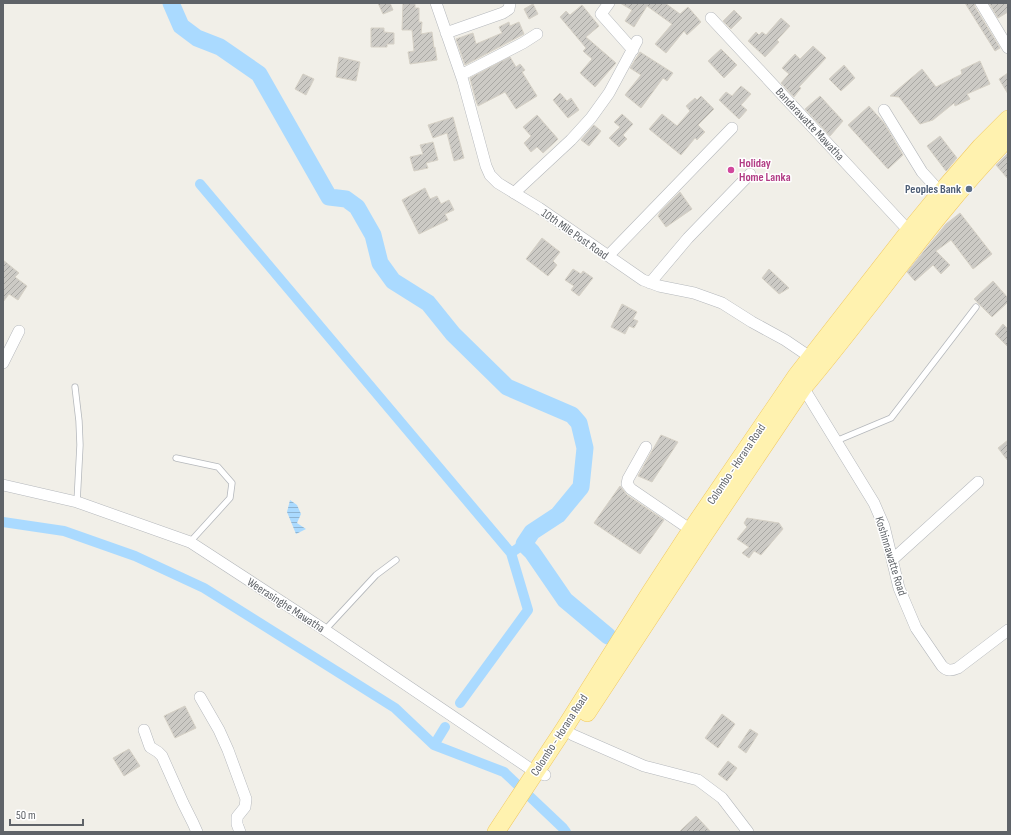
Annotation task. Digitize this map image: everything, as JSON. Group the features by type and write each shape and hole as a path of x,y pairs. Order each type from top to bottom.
{"main road":[{"name":"Colombo - Horana Road","path":"568,732 651,591 691,530 800,382 919,240 981,146 1008,119"},
{"name":"Colombo - Horana Road","path":"817,362 909,231 1008,138"},
{"name":"Colombo - Horana Road","path":"499,830 538,777 702,538 800,382"}],"street":[{"name":"10th Mile Post Road","path":"436,3 461,75 486,166 490,175 498,183 538,208 643,280 659,286 694,292 722,303 785,340 817,362"},
{"path":"446,33 503,13 509,9 510,3"},
{"path":"514,194 571,140 591,118 609,93 635,45 601,14 609,3"},
{"path":"981,3 1008,48"},
{"name":"Bandarawatte Mawatha","path":"711,18 909,231"},
{"path":"461,75 523,43 537,34"},
{"path":"884,110 922,172 946,197"},
{"path":"608,256 732,128"},
{"path":"650,283 688,238 750,174"},
{"path":"3,363 19,331"},
{"name":"Koshinnawatte Road","path":"800,382 874,503 884,526 899,588 916,628 942,666 949,671 958,668 1008,630"},
{"path":"646,447 628,479 627,484 630,489 691,530"},
{"path":"892,560 978,482"},
{"name":"Weerasinghe Mawatha","path":"3,486 77,502 190,542 325,630 538,777"},
{"path":"200,697 219,730 246,799 245,807 237,817 237,824 240,832"},
{"path":"144,730 150,747 162,756 197,832"},
{"path":"568,732 644,766 698,780 722,798 748,832"}],"lane":[{"path":"836,441 891,418 976,307"},
{"path":"75,387 80,445 77,502"},
{"path":"176,458 218,467 232,483 230,498 190,542"},
{"path":"325,630 376,575 396,560"}],"water":[{"path":"290,500 297,505 301,514 297,523 306,529 296,534 287,512"}],"building":[{"path":"378,3 390,3 393,10 383,14"},
{"path":"403,3 415,3 415,8 419,8 419,22 422,22 421,34 432,32 437,60 410,64 408,52 414,51 412,30 402,30"},
{"path":"620,3 665,3 680,14 688,7 701,22 687,35 684,31 666,53 655,44 672,24 647,6 634,27 625,21 632,10"},
{"path":"965,3 974,3 1000,48 995,51"},
{"path":"989,3 1006,3 1008,12 998,18"},
{"path":"533,4 538,14 529,19 524,9"},
{"path":"582,5 599,26 586,37 616,63 595,87 580,73 592,59 583,51 586,48 560,17 566,11 570,15"},
{"path":"734,10 742,18 731,29 723,21"},
{"path":"781,18 790,26 777,40 779,42 765,57 748,41 756,32 759,35 762,32 766,35"},
{"path":"509,22 510,26 519,22 524,34 465,65 456,39 473,33 476,44 502,33 499,27"},
{"path":"371,28 384,28 384,32 394,33 394,44 387,44 387,47 371,47"},
{"path":"813,46 826,58 799,87 801,88 794,97 781,83 789,74 782,68 795,54 800,59"},
{"path":"721,49 737,65 724,78 708,61"},
{"path":"640,52 673,73 667,81 663,78 641,108 625,95 641,75 630,68"},
{"path":"339,57 360,62 356,81 336,77"},
{"path":"510,57 516,67 520,64 525,70 522,72 537,96 516,109 505,92 478,106 470,78"},
{"path":"980,61 990,84 967,94 970,99 955,106 954,103 933,120 920,124 899,97 890,96 922,69 936,87 962,74 961,70"},
{"path":"844,65 855,78 841,91 829,79"},
{"path":"1008,73 1008,94 999,79"},
{"path":"303,74 314,79 306,95 295,89"},
{"path":"741,86 751,94 741,105 747,110 739,119 719,100 726,92 732,96"},
{"path":"560,93 567,101 571,98 579,110 568,118 553,100"},
{"path":"701,96 714,109 698,125 705,132 697,140 695,138 681,155 649,129 662,114 677,126 690,111 686,106 695,98 697,100"},
{"path":"820,96 843,121 830,136 805,109"},
{"path":"869,106 884,123 903,155 888,169 848,125"},
{"path":"622,114 633,124 623,135 627,139 619,147 609,138 620,127 614,122"},
{"path":"537,115 558,139 543,153 537,147 531,152 524,143 531,136 523,127"},
{"path":"453,117 464,158 454,161 447,133 433,138 428,125"},
{"path":"594,125 601,131 589,146 581,140"},
{"path":"940,136 957,158 946,171 927,146"},
{"path":"433,142 438,160 426,163 428,168 414,171 410,157 423,154 420,145"},
{"path":"1008,153 1008,179 996,165"},
{"path":"425,188 430,199 437,196 441,204 449,200 454,210 445,214 448,220 419,234 402,200"},
{"path":"680,192 692,209 666,227 658,216"},
{"path":"960,213 992,254 973,269 951,240 936,251 950,265 941,274 933,265 915,281 907,272 946,224"},
{"path":"542,238 560,252 553,261 557,265 548,276 526,259"},
{"path":"3,260 19,273 15,277 27,286 18,300 9,294 3,302"},
{"path":"573,269 581,274 583,271 593,278 579,296 571,290 574,286 565,280"},
{"path":"769,269 789,288 779,294 762,278"},
{"path":"993,281 1008,298 1008,302 992,317 974,299"},
{"path":"622,304 637,312 633,319 638,321 634,328 629,326 625,334 611,327"},
{"path":"1003,324 1008,329 1008,347 995,334"},
{"path":"661,435 678,442 652,482 638,476"},
{"path":"1008,440 1008,461 998,448"},
{"path":"620,486 627,495 664,520 640,554 594,523"},
{"path":"747,518 779,523 783,529 761,555 754,551 749,558 742,553 749,547 737,539 747,527 744,523"},
{"path":"185,706 196,728 175,738 164,716"},
{"path":"722,714 735,724 718,748 705,738"},
{"path":"750,729 758,734 746,753 738,747"},
{"path":"129,749 140,766 124,776 113,758"},
{"path":"728,761 737,768 727,781 718,774"},
{"path":"696,816 711,832 679,832"}],"waterway":[{"path":"171,3 181,26 197,38 220,47 259,74 329,197 346,199 357,207 373,235 380,263 393,281 428,303 453,334 507,387 572,415 579,423 585,448 581,487 558,515 532,532 524,544 532,552 565,600 608,636"},
{"path":"200,184 511,553 524,544"},
{"path":"3,522 64,531 135,556 204,588 395,708 434,745 504,772 566,832"},
{"path":"460,703 528,610 511,553"},
{"path":"434,745 445,727"}],"place":[{"name":"Holiday Home Lanka","path":"731,170"},
{"name":"Peoples Bank","path":"969,189"}]}
